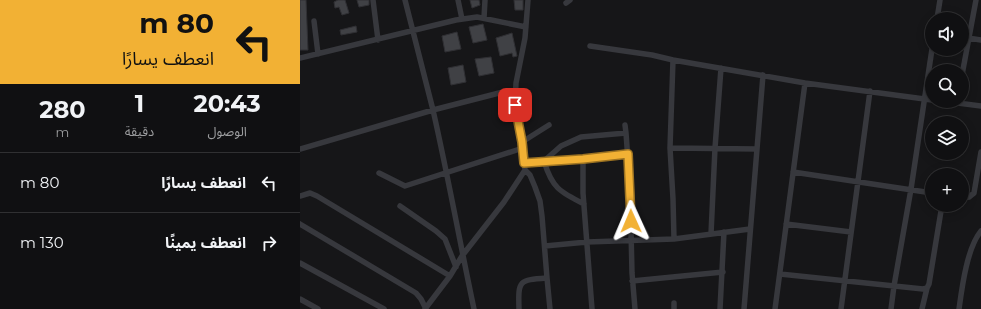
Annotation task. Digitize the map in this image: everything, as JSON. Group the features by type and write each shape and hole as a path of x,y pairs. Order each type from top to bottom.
{"street":[{"path":"373,0 378,40"},
{"path":"405,0 447,172 462,256 474,309"},
{"path":"458,0 462,18"},
{"path":"484,18 485,0"},
{"path":"528,0 526,27 516,83 515,105 525,170 530,175 540,201 550,309"},
{"path":"938,12 940,0"},
{"path":"976,0 969,38 981,40"},
{"path":"300,58 378,40 462,18 477,17 526,27"},
{"path":"314,21 318,54"},
{"path":"590,46 652,55 805,83 870,90 924,99"},
{"path":"891,309 911,190 931,56"},
{"path":"673,60 670,148 674,238"},
{"path":"710,234 721,68"},
{"path":"744,309 763,75"},
{"path":"775,309 805,83"},
{"path":"841,309 870,90"},
{"path":"300,149 433,110 503,92"},
{"path":"969,104 981,106"},
{"path":"379,173 405,186 522,145 549,125"},
{"path":"625,125 630,188 632,281 635,309"},
{"path":"544,161 561,146 573,139 626,132"},
{"path":"670,148 757,149"},
{"path":"969,197 974,193 981,152"},
{"path":"524,163 628,154"},
{"path":"583,159 584,204 592,309"},
{"path":"544,161 549,176 556,187 584,204"},
{"path":"300,224 416,293 426,308 450,276 462,256 504,202 525,170"},
{"path":"794,172 925,192"},
{"path":"300,196 310,193 317,196 450,276"},
{"path":"400,206 445,239 456,267"},
{"path":"922,309 929,284 941,212"},
{"path":"786,224 851,232"},
{"path":"545,246 631,239 674,238 750,229"},
{"path":"959,309 970,254 974,242 981,231"},
{"path":"720,309 724,232"},
{"path":"300,263 384,309"},
{"path":"632,281 723,272"},
{"path":"780,274 923,289 927,288"},
{"path":"519,309 518,294 521,284 526,279 547,278"},
{"path":"300,299 318,309"}],"building":[{"path":"300,0 306,0 308,50 300,50"},
{"path":"338,0 345,0 349,13 342,15 339,7 335,8 334,2"},
{"path":"357,0 369,0 369,5 359,7"},
{"path":"470,0 479,0 480,5 472,8"},
{"path":"514,0 523,0 523,10 515,10"},
{"path":"483,24 487,40 473,43 469,27"},
{"path":"356,26 357,32 341,35 340,30"},
{"path":"457,32 461,49 445,52 442,36"},
{"path":"512,33 517,56 513,57 512,53 500,56 496,38"},
{"path":"491,57 494,73 479,76 475,59"},
{"path":"463,65 466,82 451,85 448,68"}],"route":[{"path":"515,105 522,142 524,163 628,154 631,221"}]}
